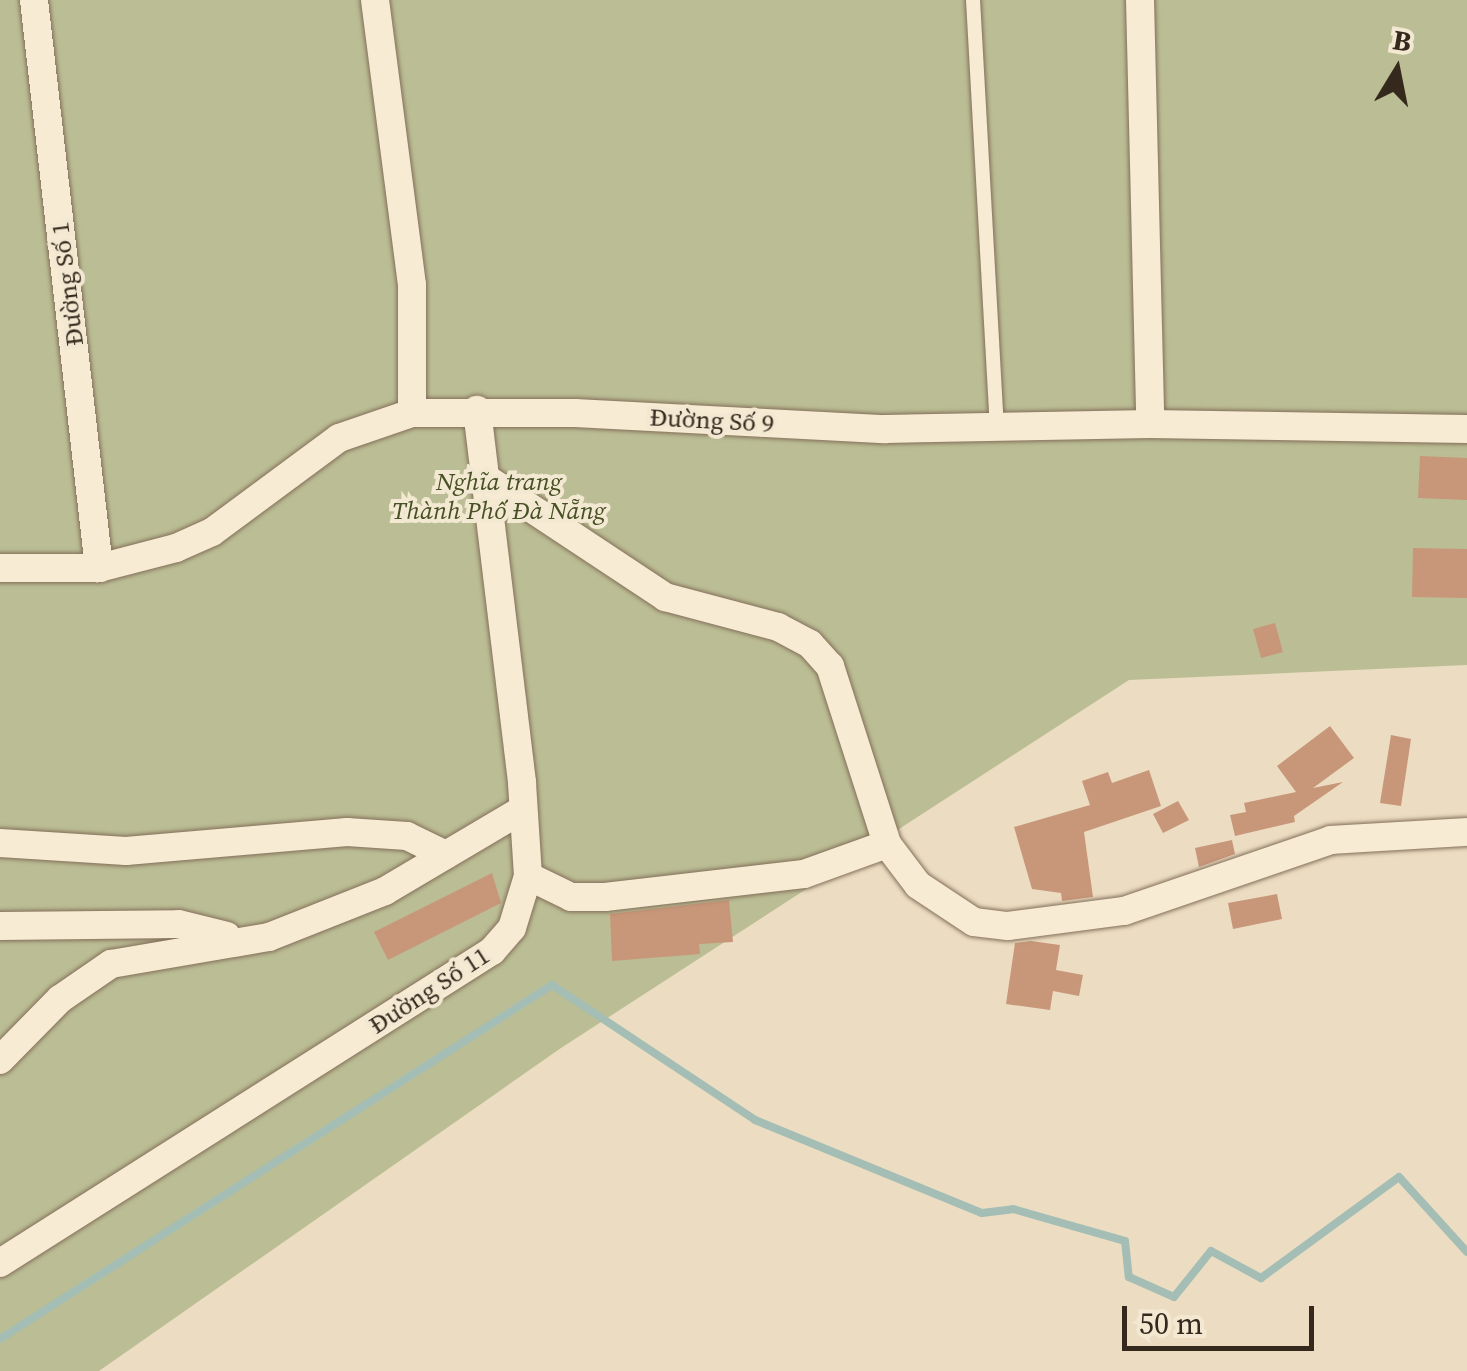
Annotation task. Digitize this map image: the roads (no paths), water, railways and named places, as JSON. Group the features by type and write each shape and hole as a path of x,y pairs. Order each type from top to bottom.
{"street":[{"name":"Đường Số 1","path":"34,0 99,568"},
{"path":"374,0 412,285 412,412"},
{"path":"1140,0 1150,424"},
{"name":"Đường Số 9","path":"0,568 99,568 212,532 339,438 412,412 477,410 886,429 1150,424 1467,430"},
{"name":"Đường Số 11","path":"0,1264 492,951 523,906 528,876 522,810 477,410"},
{"path":"487,478 665,596 778,627 810,644 830,666 887,844 918,885 946,908 974,922 1008,926 1124,911 1331,840 1467,832"},
{"path":"0,1060 60,1000 111,964 269,937 385,890 522,810"},
{"path":"0,843 126,851 347,832 406,836 446,855"},
{"path":"528,876 571,897 605,897 804,874 887,844"},
{"path":"0,926 179,924 245,940"}],"lane":[{"path":"972,0 997,428"}],"waterway":[{"path":"0,1339 552,985 755,1120 982,1213 1013,1209 1125,1241 1129,1277 1174,1297 1211,1251 1261,1278 1399,1177 1467,1252"}],"park label":[{"name":"Nghĩa trang Thành Phố Đà Nẵng","path":"499,496"}]}
